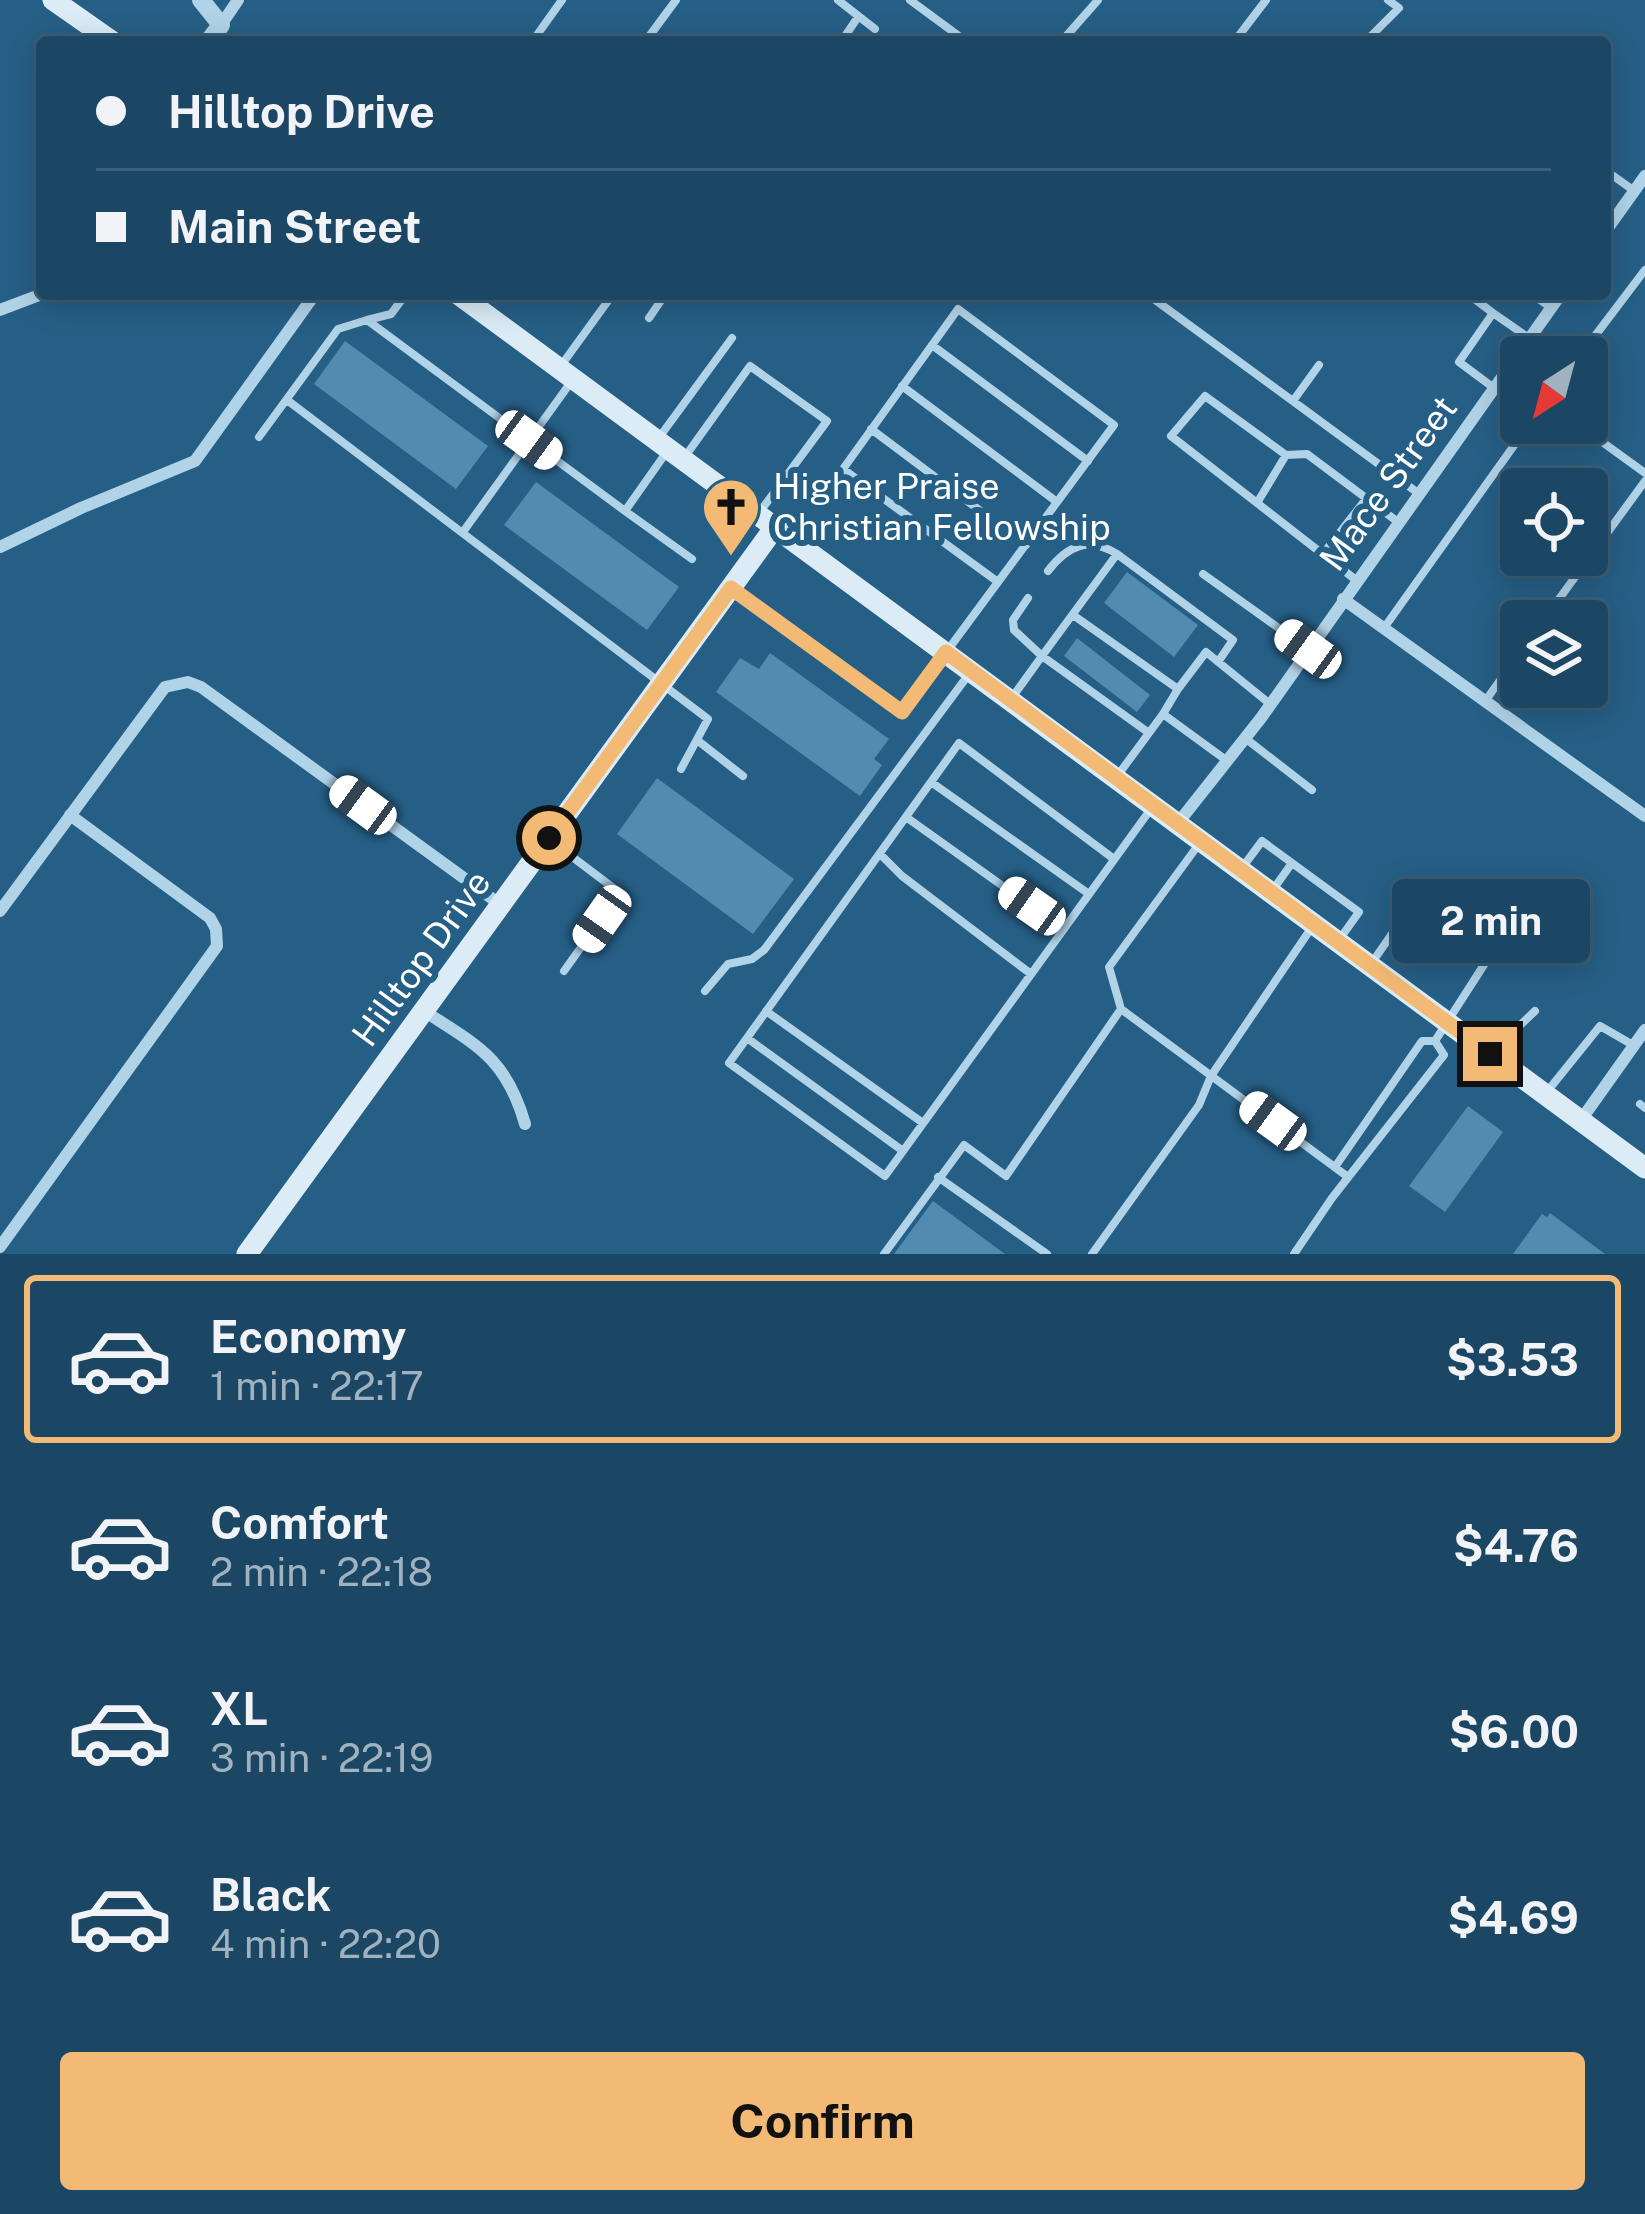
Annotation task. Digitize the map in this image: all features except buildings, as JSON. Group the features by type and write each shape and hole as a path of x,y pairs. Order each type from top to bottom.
{"main road":[{"path":"53,0 104,36"},
{"path":"466,300 1370,965 1442,1032 1490,1054 1645,1168"},
{"name":"Hilltop Drive","path":"250,1253 731,588 766,520"}],"street":[{"path":"201,0 220,25"},
{"path":"212,36 238,0"},
{"path":"1611,224 1644,178"},
{"path":"0,310 36,296"},
{"path":"0,547 195,460 310,300"},
{"name":"Mace Street","path":"1530,336 1557,300"},
{"name":"Mace Street","path":"1178,823 1270,704 1500,379"},
{"path":"1343,599 1645,816"},
{"path":"0,911 165,687 188,682 501,905"},
{"path":"0,1246 217,946 210,918 70,814"},
{"path":"424,1011 496,1062 515,1088 525,1124"},
{"path":"1581,1120 1645,1030"}],"lane":[{"path":"536,36 562,0"},
{"path":"649,36 676,0"},
{"path":"838,0 875,29"},
{"path":"910,0 959,36"},
{"path":"1066,36 1098,0"},
{"path":"1239,36 1266,0"},
{"path":"1371,36 1399,8 1388,0"},
{"path":"845,36 859,17"},
{"path":"1611,174 1634,191"},
{"path":"1595,336 1645,270"},
{"path":"259,437 338,329 391,314 402,300"},
{"path":"463,532 529,440 610,300"},
{"path":"649,318 661,300"},
{"path":"1155,300 1418,493"},
{"path":"1476,300 1526,336"},
{"path":"1540,300 1551,308"},
{"path":"731,588 902,712 1114,425 958,309 843,469 998,582"},
{"path":"1493,313 1459,362 1494,388"},
{"path":"367,320 692,560"},
{"path":"625,511 670,449 732,338"},
{"path":"932,345 1088,461"},
{"path":"1293,401 1319,365"},
{"path":"670,449 750,367 827,421 766,520"},
{"path":"902,386 1057,502"},
{"path":"1356,580 1171,436 1205,396 1286,455 1307,454 1398,522"},
{"path":"286,400 708,718 681,770"},
{"path":"872,429 1026,545"},
{"path":"1384,628 1515,444"},
{"path":"1558,600 1645,477 1603,444"},
{"path":"1257,503 1286,455"},
{"path":"1323,554 1366,498"},
{"path":"1048,571 1064,551 1082,544 1102,544 1233,640 1218,662"},
{"path":"1011,700 1118,554"},
{"path":"1203,574 1308,649"},
{"path":"1028,598 1013,620 1014,630 1042,656 1149,733"},
{"path":"1073,615 1178,689"},
{"path":"1117,778 1206,652 1270,704"},
{"path":"705,991 728,964 752,959 764,950 971,671"},
{"path":"1485,701 1500,680"},
{"path":"1163,714 1228,760"},
{"path":"1245,738 1312,790"},
{"path":"697,740 743,776"},
{"path":"1114,860 959,743 729,1063 884,1175 1088,894 1114,860 1154,805"},
{"path":"931,782 1088,894"},
{"path":"906,817 1064,929"},
{"path":"549,838 620,893 564,971"},
{"path":"1202,840 1109,967 1121,1009 1348,1177"},
{"path":"1241,869 1262,841 1359,912 1338,941"},
{"path":"880,854 1031,974"},
{"path":"1271,892 1292,863"},
{"path":"1370,965 1426,885"},
{"path":"1092,1254 1198,1106 1211,1076 1314,924"},
{"path":"1334,1167 1422,1041 1442,1032 1489,957"},
{"path":"884,1254 964,1145 1006,1176 1121,1009"},
{"path":"766,1011 923,1123"},
{"path":"1490,1054 1535,1011"},
{"path":"1545,1094 1600,1026 1634,1046"},
{"path":"1294,1254 1444,1055 1442,1032"},
{"path":"747,1038 903,1150"},
{"path":"938,1177 1047,1254"}],"place":[{"name":"Higher Praise Christian Fellowship","path":"731,558"}],"route":[{"path":"549,838 731,588 902,712 946,652 1490,1054"}]}
